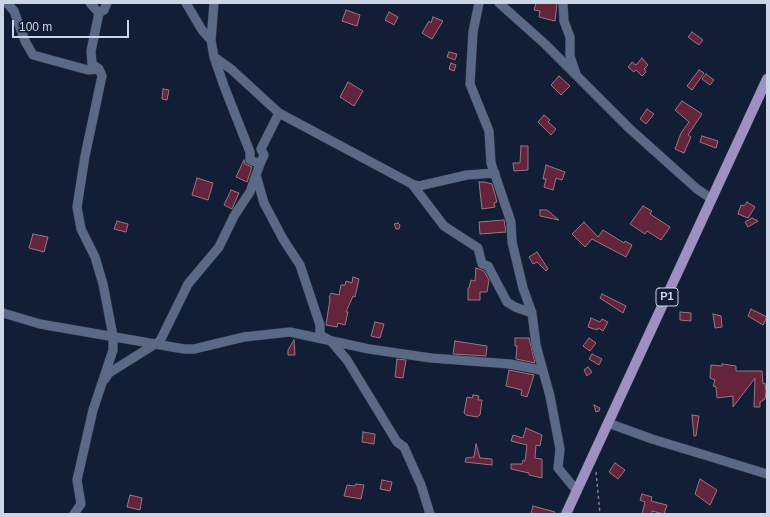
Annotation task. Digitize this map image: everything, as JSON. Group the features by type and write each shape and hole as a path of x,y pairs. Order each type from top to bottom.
{"main road":[{"name":"P1","path":"566,514 767,79"}],"street":[{"path":"7,3 14,11 33,55 88,70 99,69"},
{"path":"90,3 99,14"},
{"path":"74,514 81,504 77,480 93,410 113,350 112,336 100,271 95,257 81,229 77,207 85,156 99,90 98,84 102,76 99,69 92,64 91,50 99,14 104,10 107,3"},
{"path":"186,3 202,30 211,40"},
{"path":"214,3 211,40 214,56 250,152 250,160 260,164"},
{"path":"479,3 473,32 470,84 489,131 491,163 496,173 511,222 512,242 523,288 532,313 536,345 560,449 558,468 577,491"},
{"path":"499,3 545,44 630,129 697,189 712,199"},
{"path":"563,3 564,21 570,37 570,56 577,77"},
{"path":"214,56 231,69 278,113 412,184 419,186 467,175 496,173"},
{"path":"103,381 109,373 155,345 164,336 188,284 219,247 237,212 250,192 264,155 261,149 278,113"},
{"path":"256,175 266,208 300,265 317,318 320,334 331,342 352,367 397,442 404,447 430,514"},
{"path":"412,184 444,226 478,248 482,264 488,266 507,302 515,307 532,313"},
{"path":"3,313 40,324 155,345 194,349 244,337 290,332 308,335 331,342 431,358 510,364 543,371"},
{"path":"608,423 652,439 767,474"}],"path":[{"path":"596,468 600,514"}],"building":[{"path":"536,3 557,3 555,21 539,17 540,11 534,10"},
{"path":"346,10 360,15 357,26 342,21"},
{"path":"389,12 398,17 394,25 385,20"},
{"path":"433,17 443,21 432,39 422,33 429,21 431,23"},
{"path":"692,32 703,40 699,45 688,37"},
{"path":"449,52 457,54 455,60 447,57"},
{"path":"642,58 648,65 644,69 646,72 642,76 636,70 634,72 628,67 632,62 636,65"},
{"path":"451,63 456,65 454,71 449,69"},
{"path":"699,70 704,73 692,90 687,86"},
{"path":"706,74 714,80 710,85 702,79"},
{"path":"559,76 570,86 561,95 551,85"},
{"path":"348,82 363,91 354,106 340,97"},
{"path":"163,89 169,90 167,100 162,99"},
{"path":"682,101 702,114 688,135 691,137 684,153 675,149 681,133 689,122 675,110"},
{"path":"647,109 654,114 646,124 640,119"},
{"path":"544,115 550,120 548,122 556,129 551,135 538,122"},
{"path":"702,136 718,141 716,148 700,142"},
{"path":"521,146 528,146 528,170 514,171 513,163 520,163"},
{"path":"244,160 245,164 252,167 247,182 236,177"},
{"path":"546,165 565,172 562,180 556,178 553,190 544,187 546,179 543,179"},
{"path":"197,178 213,183 208,200 192,195"},
{"path":"479,182 492,184 497,202 494,203 495,207 482,209"},
{"path":"231,190 239,193 232,209 224,205"},
{"path":"747,202 755,207 748,218 738,214 741,205 744,206"},
{"path":"643,206 652,211 650,214 670,227 661,240 647,231 645,234 630,224"},
{"path":"540,210 547,210 559,220 540,216"},
{"path":"752,218 758,221 748,227 745,222"},
{"path":"504,220 506,232 480,234 479,222"},
{"path":"117,221 128,224 126,232 114,229"},
{"path":"584,222 598,237 603,230 624,243 625,241 632,245 626,257 592,239 585,247 572,234"},
{"path":"398,223 400,225 399,229 396,229 394,224"},
{"path":"33,234 48,237 44,252 29,248"},
{"path":"537,252 548,269 546,271 537,262 533,264 529,257"},
{"path":"476,268 484,271 489,280 487,292 480,292 480,300 468,300 468,288 471,280 475,281"},
{"path":"353,277 359,279 355,297 353,296 346,312 348,312 345,325 338,323 337,327 326,325 329,298 331,293 339,295 341,285 345,285 346,281 352,283"},
{"path":"602,294 626,306 623,313 600,298"},
{"path":"751,309 767,317 763,325 748,316"},
{"path":"680,312 691,313 691,321 680,320"},
{"path":"713,314 721,316 722,327 715,328"},
{"path":"591,318 600,322 602,319 608,322 603,331 598,328 597,330 588,327"},
{"path":"375,322 384,324 380,338 371,336"},
{"path":"515,338 529,338 535,363 516,359 517,346 515,346"},
{"path":"589,338 596,343 590,351 583,346"},
{"path":"294,340 295,355 288,355 288,350"},
{"path":"455,341 487,346 486,356 453,354"},
{"path":"592,354 602,359 599,365 589,359"},
{"path":"397,359 406,360 403,378 395,377"},
{"path":"722,364 736,366 736,371 762,371 763,384 765,383 766,391 765,399 760,402 760,407 754,407 755,378 733,407 733,396 717,398 716,387 713,386 715,380 710,378 711,365 722,366"},
{"path":"588,367 592,372 587,376 584,370"},
{"path":"509,370 534,375 527,397 521,395 522,390 506,386"},
{"path":"473,395 479,396 478,400 482,400 480,415 477,417 466,415 464,413 467,397 472,398"},
{"path":"594,405 600,408 599,411 596,412"},
{"path":"692,415 699,416 696,436 694,436"},
{"path":"526,428 542,435 540,446 536,445 535,458 542,459 542,478 511,469 511,464 522,464 523,460 525,461 527,445 511,441 513,435 523,438"},
{"path":"363,432 375,434 374,444 362,442"},
{"path":"476,444 480,458 492,459 492,465 465,462 466,458 474,457"},
{"path":"615,463 625,470 618,479 609,472"},
{"path":"700,479 717,490 710,505 695,494"},
{"path":"382,480 392,482 390,491 380,489"},
{"path":"356,484 364,485 361,499 344,496 347,485 355,486"},
{"path":"642,494 652,497 651,501 667,505 664,514 652,511 652,514 642,514 645,502 640,500"},
{"path":"130,495 142,498 140,510 127,507"},
{"path":"533,506 555,512 554,514 531,514"}]}
